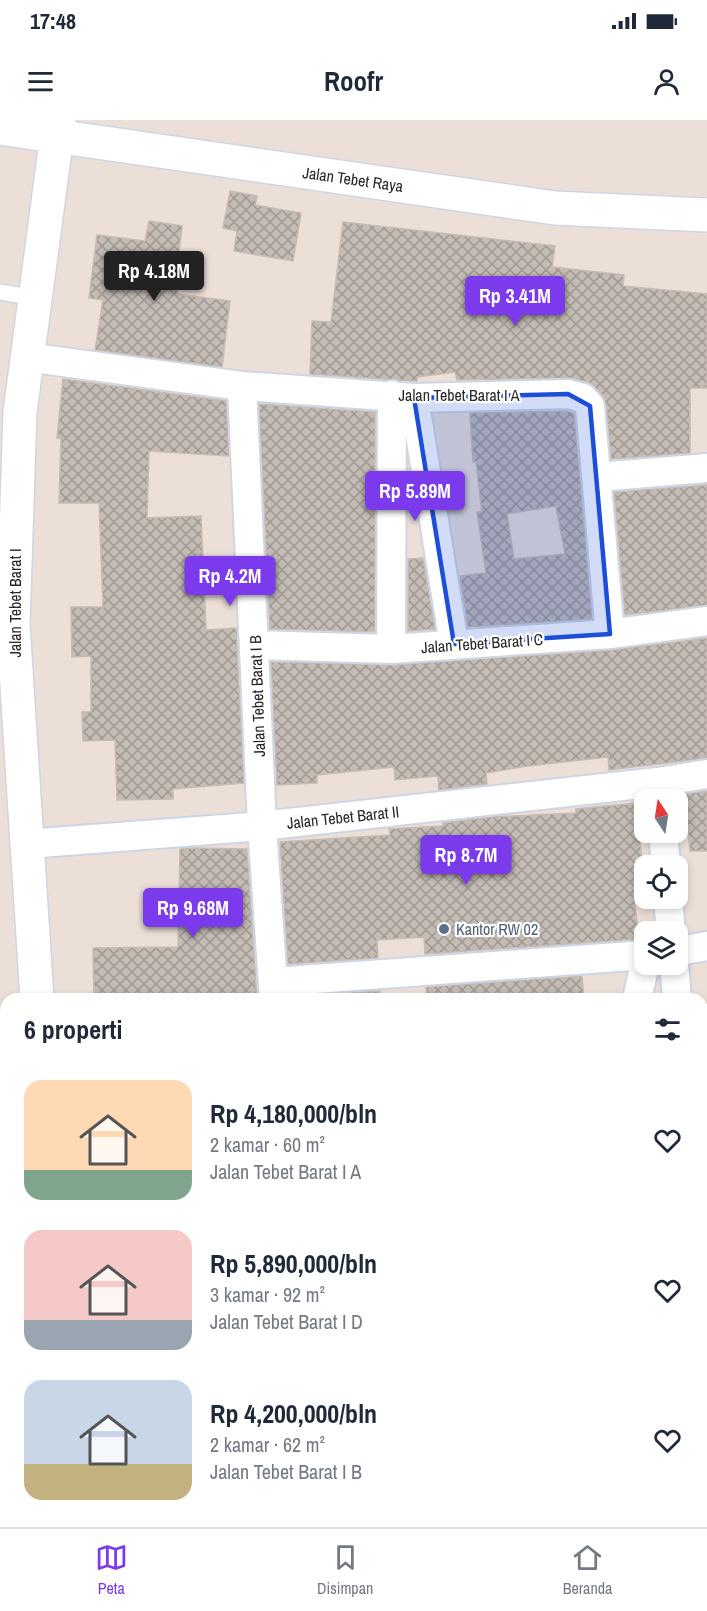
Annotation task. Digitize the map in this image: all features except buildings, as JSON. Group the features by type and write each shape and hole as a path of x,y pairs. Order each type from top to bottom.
{"street":[{"name":"Jalan Tebet Raya","path":"0,128 57,128 555,208 707,215"},
{"name":"Jalan Tebet Barat I","path":"37,993 27,844 6,625 10,412 26,357 57,128"},
{"name":"Jalan Tebet Barat I A","path":"26,357 242,386 403,396 568,394 583,398 590,406 610,634"},
{"name":"Jalan Tebet Barat I B","path":"242,386 262,826 274,991"},
{"path":"403,396 454,644"},
{"path":"391,649 403,396"},
{"path":"598,477 707,468"},
{"name":"Jalan Tebet Barat I C","path":"255,645 391,649 610,634 707,621"},
{"path":"665,789 707,774"},
{"name":"Jalan Tebet Barat II","path":"27,844 634,793"},
{"path":"688,949 707,946"},
{"path":"274,991 634,956"},
{"path":"638,993 642,975"},
{"path":"675,975 676,993"}],"lane":[{"path":"0,292 35,298"}],"highlighted area":[{"path":"568,394 590,406 610,634 454,644 414,398"}],"place":[{"name":"Kantor RW 02","path":"444,929"}]}
